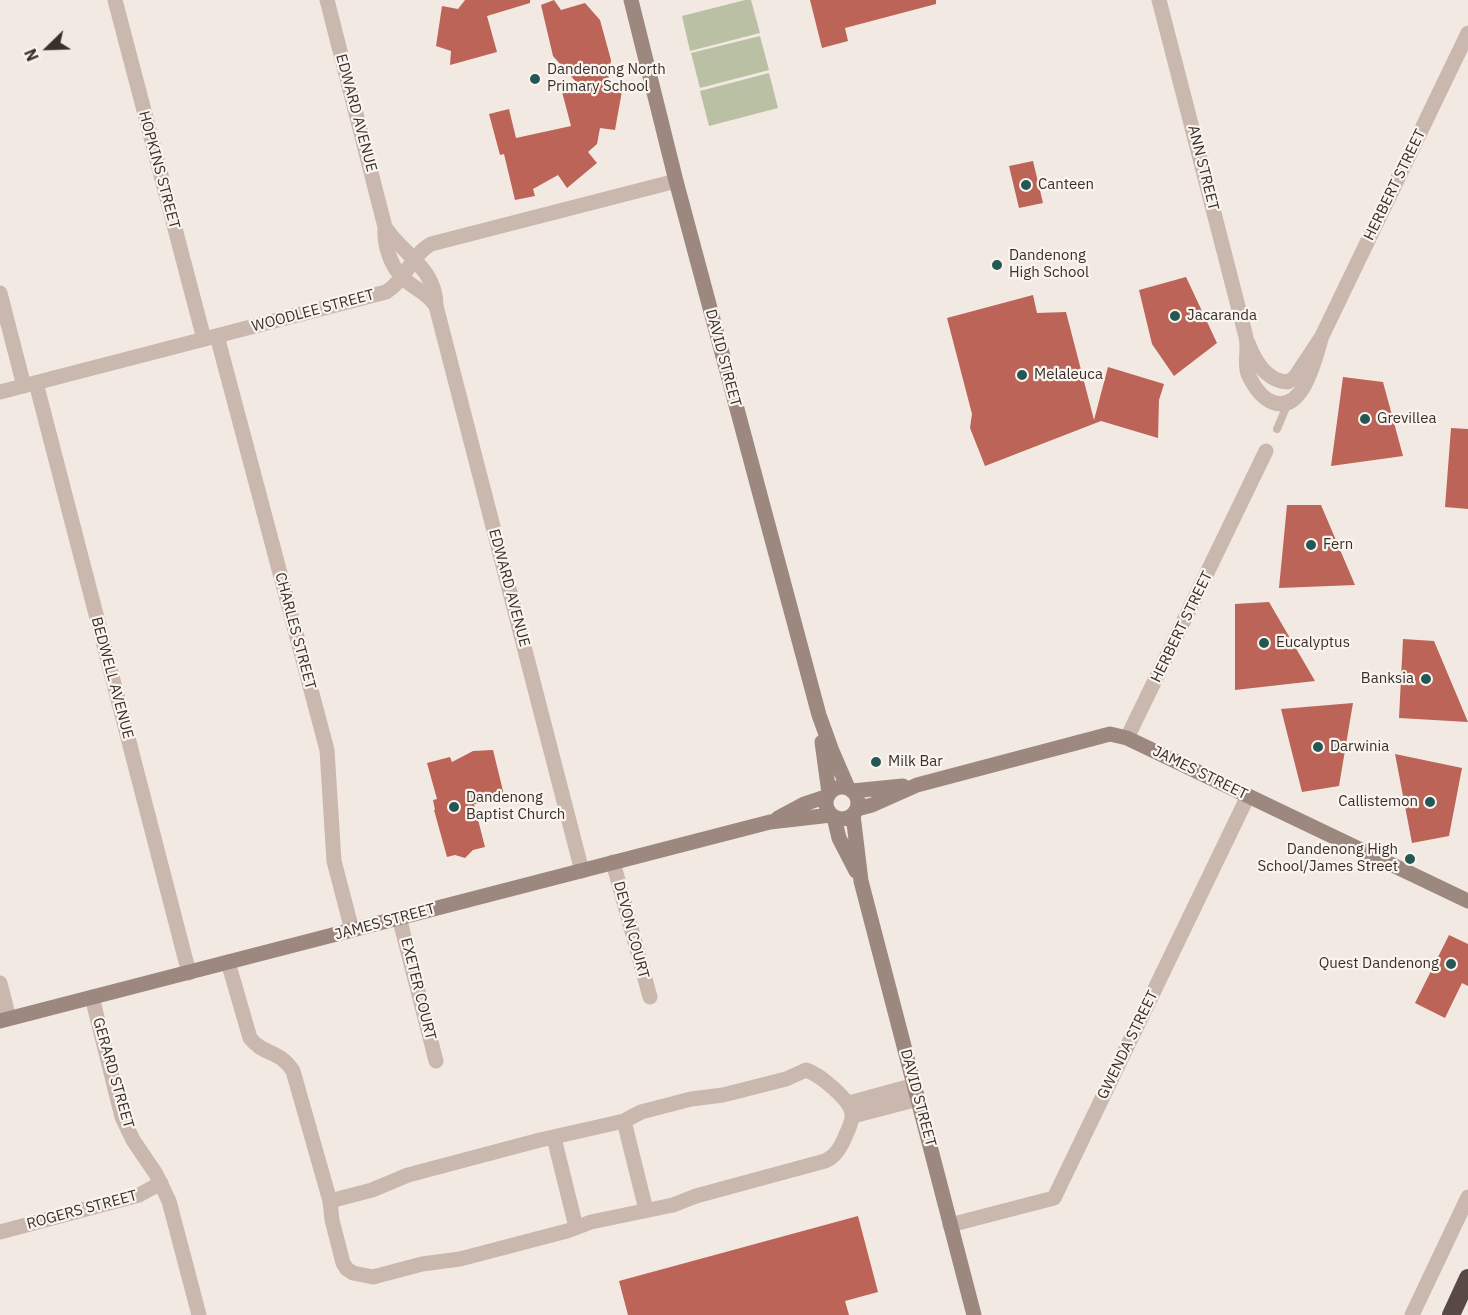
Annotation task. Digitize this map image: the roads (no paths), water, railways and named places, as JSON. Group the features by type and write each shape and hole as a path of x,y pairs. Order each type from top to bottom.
{"highway":[{"path":"1450,1315 1468,1278"}],"street":[{"name":"HOPKINS STREET","path":"115,0 210,338"},
{"name":"EDWARD AVENUE","path":"327,0 386,227 387,249 402,277 426,294 436,306"},
{"name":"DAVID STREET","path":"631,0 676,181 819,715 850,790"},
{"name":"ANN STREET","path":"1159,0 1246,337 1248,346 1246,367 1255,387 1263,396 1272,402 1288,403"},
{"name":"HERBERT STREET","path":"1288,403 1295,400 1302,391 1322,336 1468,33"},
{"name":"WOODLEE STREET","path":"0,392 386,292 393,288 425,247 431,244 676,181"},
{"name":"EDWARD AVENUE","path":"386,227 431,279 436,294 436,306 582,870"},
{"name":"BEDWELL AVENUE","path":"0,293 30,385 189,973"},
{"name":"HERBERT STREET","path":"1288,382 1295,377 1322,336"},
{"name":"ANN STREET","path":"1246,337 1266,374 1275,380 1288,382"},
{"name":"CHARLES STREET","path":"210,338 327,750 334,861 352,930"},
{"path":"1288,382 1288,403"},
{"name":"HERBERT STREET","path":"1127,738 1266,451"},
{"name":"DAVID STREET","path":"819,715 829,794"},
{"name":"JAMES STREET","path":"855,812 917,785 1110,734 1127,738 1468,901"},
{"name":"JAMES STREET","path":"850,790 917,785"},
{"path":"838,788 850,790 858,800 855,812 844,819 832,816 826,806 829,794 838,788"},
{"name":"JAMES STREET","path":"770,822 829,794"},
{"name":"GWENDA STREET","path":"950,1225 1054,1198 1248,796"},
{"name":"DAVID STREET","path":"855,812 861,881 974,1315"},
{"name":"DAVID STREET","path":"832,816 839,838 861,881"},
{"name":"JAMES STREET","path":"5,1020 770,822 832,816"},
{"name":"DEVON COURT","path":"613,862 650,997"},
{"name":"EXETER COURT","path":"399,917 436,1061"},
{"path":"228,962 250,1038 264,1050 281,1056 293,1071 330,1201 332,1220 343,1263 347,1269 364,1276 373,1277 422,1264 460,1259 623,1214 673,1205 696,1196 829,1159 843,1143 851,1109"},
{"path":"0,982 5,1020"},
{"name":"GERARD STREET","path":"92,997 122,1117 133,1140 161,1183 174,1214 200,1315"},
{"path":"330,1201 372,1190 408,1175 624,1121 641,1112 691,1099 723,1095 786,1079 806,1070 816,1076 851,1109"},
{"path":"851,1109 916,1092"},
{"path":"624,1121 646,1210"},
{"path":"554,1137 576,1227"},
{"name":"ROGERS STREET","path":"0,1232 139,1195 161,1183"},
{"path":"1412,1315 1468,1197"}],"lane":[{"name":"HERBERT STREET","path":"1277,429 1288,403"}],"place":[{"name":"Dandenong North Primary School","path":"535,79"},
{"name":"Canteen","path":"1026,185"},
{"name":"Dandenong High School","path":"997,265"},
{"name":"Jacaranda","path":"1175,316"},
{"name":"Melaleuca","path":"1022,375"},
{"name":"Grevillea","path":"1365,419"},
{"name":"Fern","path":"1311,545"},
{"name":"Eucalyptus","path":"1264,643"},
{"name":"Banksia","path":"1426,679"},
{"name":"Darwinia","path":"1318,747"},
{"name":"Milk Bar","path":"876,762"},
{"name":"Callistemon","path":"1430,802"},
{"name":"Dandenong Baptist Church","path":"454,807"},
{"name":"Dandenong High School/James Street","path":"1410,859"},
{"name":"Quest Dandenong","path":"1451,964"}]}
